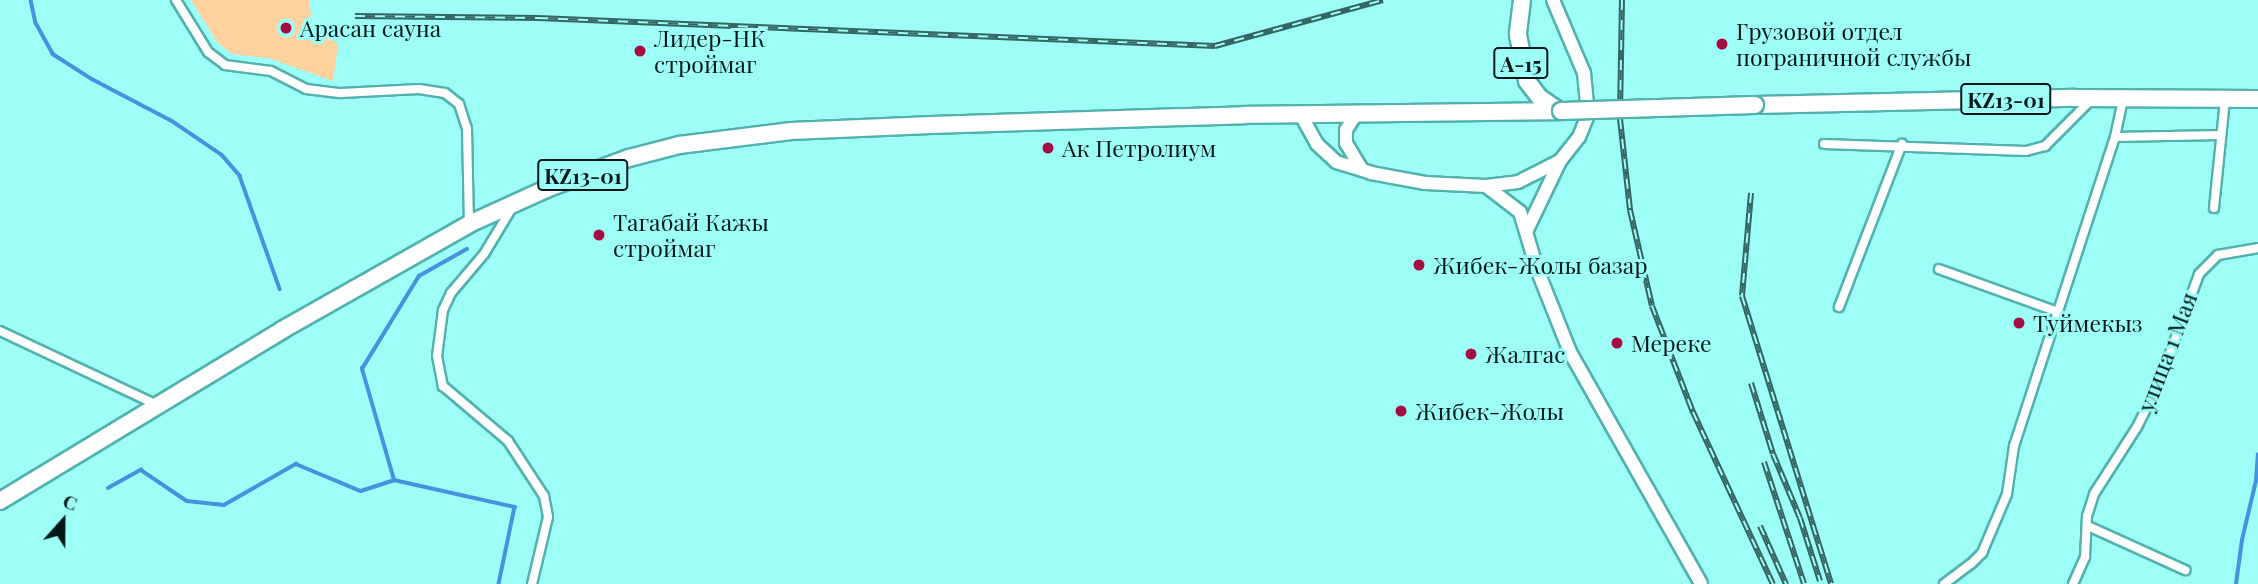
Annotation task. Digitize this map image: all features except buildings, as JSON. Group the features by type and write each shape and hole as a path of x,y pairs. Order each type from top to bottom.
{"highway":[{"name":"A-15","path":"1522,0 1518,35 1527,81 1539,98 1560,111"},
{"name":"KZ13-01","path":"0,501 293,324 469,224 629,158 679,145 733,136 944,125 1755,105 2258,99"}],"main road":[{"path":"1527,230 1560,161 1579,137 1588,115 1584,73 1553,0"},
{"path":"1356,114 1346,130 1346,143 1362,170"},
{"path":"1301,115 1327,155 1346,166 1425,183 1486,186 1518,181 1546,170 1560,161"},
{"path":"1486,186 1520,212 1537,269 1570,352 1701,584"}],"street":[{"path":"176,0 208,52 225,65 271,71 306,89 341,93 419,89 445,93 459,104 467,129 469,224"},
{"path":"1824,144 1902,144 2026,151 2045,146 2073,121 2092,99"},
{"path":"1944,584 1971,564 1993,532 2007,494 2014,446 2115,137 2123,99"},
{"path":"2214,208 2225,99"},
{"path":"2115,137 2221,135"},
{"path":"1839,307 1902,144"},
{"path":"515,204 484,254 451,293 443,310 437,356 443,386 508,441 544,496 548,517 532,584"},
{"name":"улица 1 Мая","path":"2073,584 2085,557 2088,508 2094,494 2137,427 2159,383 2199,274 2218,256 2258,248"},
{"path":"1940,269 2058,312"},
{"path":"0,331 115,388 160,406"},
{"path":"2088,526 2185,570"}],"shaded area":[{"name":"Арасан сауна","path":"191,0 309,0 312,22 338,45 333,81 268,58 232,54 217,42"}],"waterway":[{"path":"31,0 36,23 53,54 92,79 172,121 222,155 240,176 280,289"},
{"path":"394,480 362,369 419,276 467,249"},
{"path":"2236,584 2242,540 2256,481 2258,455"},
{"path":"108,488 141,470 187,501 224,505 296,464 361,491 394,480 515,507 499,584"}],"railway":[{"path":"355,16 538,18 1215,46 1383,0"},
{"path":"1622,0 1620,119 1630,210 1652,306 1693,412 1773,584"},
{"path":"1751,193 1742,296 1831,584"},
{"path":"1751,383 1773,454 1800,518 1820,581"},
{"path":"1764,462 1804,584"},
{"path":"1760,526 1786,584"}],"place":[{"name":"Арасан сауна","path":"286,28"},
{"name":"Грузовой отдел пограничной службы","path":"1722,44"},
{"name":"Лидер-НК строймаг","path":"640,51"},
{"name":"Ак Петролиум","path":"1048,148"},
{"name":"Тагабай Кажы строймаг","path":"599,235"},
{"name":"Жибек-Жолы базар","path":"1419,265"},
{"name":"Туймекыз","path":"2019,323"},
{"name":"Мереке","path":"1617,343"},
{"name":"Жалгас","path":"1471,354"},
{"name":"Жибек-Жолы","path":"1401,411"}]}
